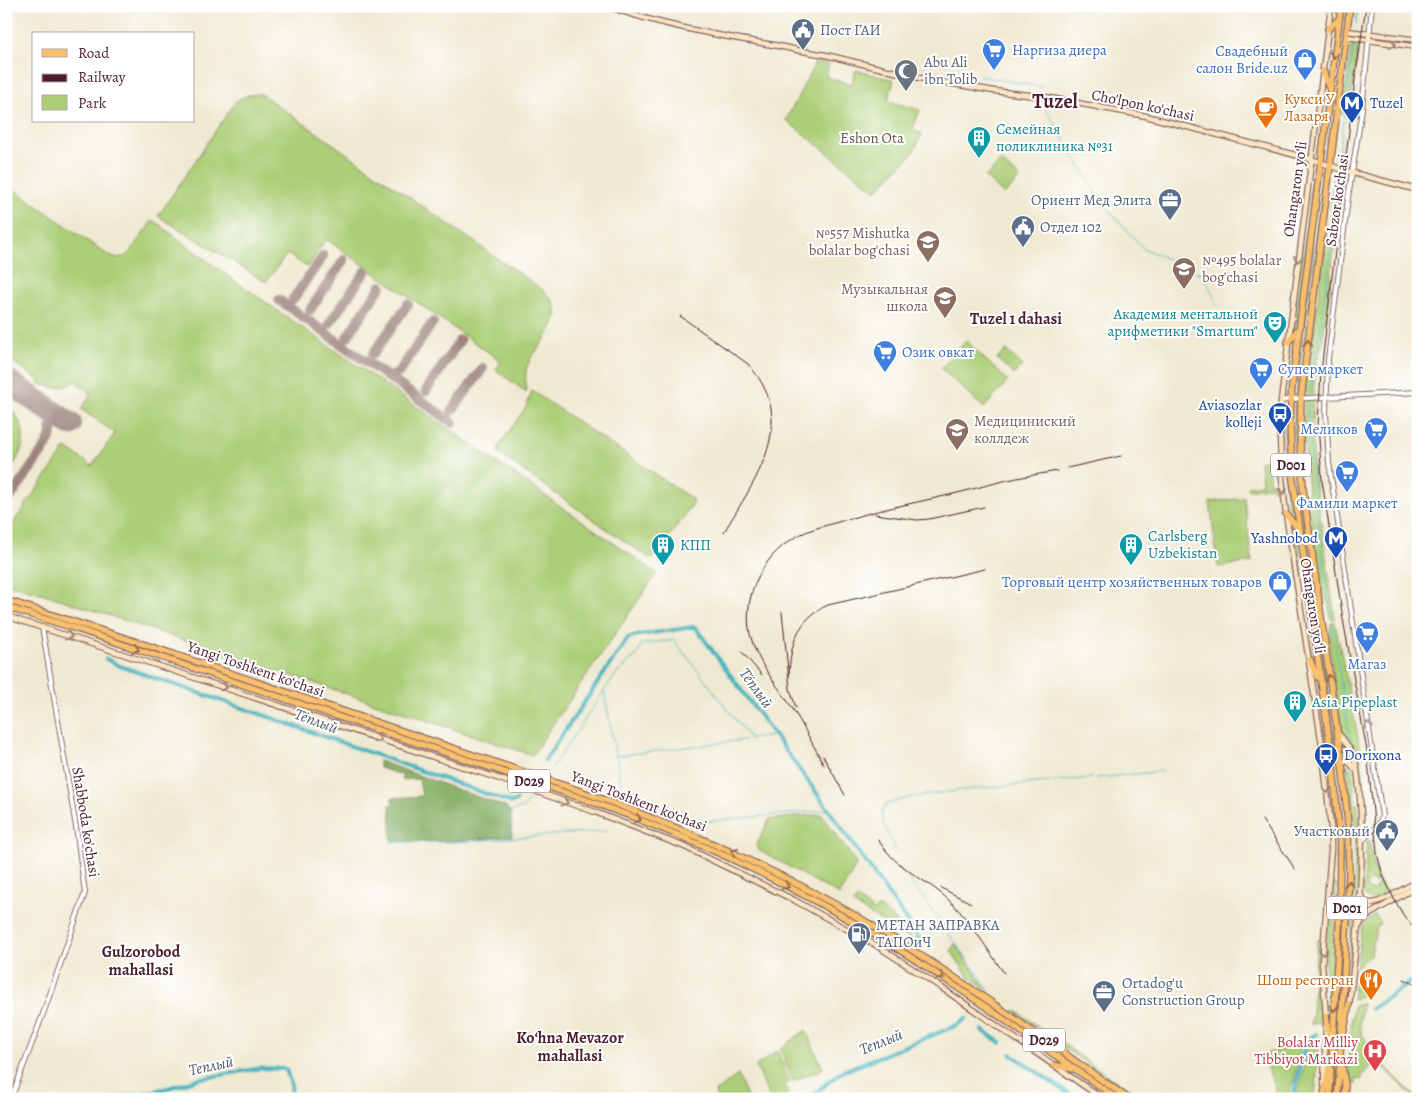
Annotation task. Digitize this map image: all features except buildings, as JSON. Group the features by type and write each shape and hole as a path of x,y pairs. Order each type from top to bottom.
{"highway":[{"name":"Ohangaron yoʻli","path":"1332,1055 1339,927 1340,834 1333,767 1298,529 1291,466 1290,421 1291,399 1341,6"},
{"name":"Ohangaron yoʻli","path":"1340,1055 1349,863 1348,825 1341,761 1306,511 1301,462 1300,426 1301,398 1350,6"},
{"path":"1328,29 1339,19"},
{"path":"1323,71 1330,89"},
{"path":"1288,342 1300,327"},
{"path":"1286,514 1298,529"},
{"path":"1306,584 1312,585 1315,578"},
{"name":"Yangi Toshkent ko‘chasi","path":"6,600 143,644 577,790 645,814 707,840 795,882 882,932 958,980 1129,1099"},
{"name":"Yangi Toshkent ko‘chasi","path":"6,607 77,629 615,810 667,830 761,874 857,924 957,987 1118,1099"},
{"path":"1310,660 1321,684"},
{"path":"1333,767 1341,761"},
{"path":"1340,1055 1349,1004"},
{"path":"1326,1016 1332,1055"},
{"name":"D001","path":"1323,1099 1332,1055"},
{"name":"D001","path":"1340,1055 1345,1085 1344,1099"},
{"path":"1053,1065 1077,1070"}],"main road":[{"name":"Cho'lpon ko'chasi","path":"607,6 624,13 670,25 818,53 920,78 994,91 1044,97 1146,116 1232,137 1418,190"},
{"name":"Ohangaron yoʻli","path":"1324,1091 1326,1016 1322,963 1331,835 1322,745 1286,514 1281,469 1280,435 1281,401 1330,6"},
{"path":"1347,34 1370,34 1418,40"},
{"path":"1347,34 1369,40 1418,47"},
{"path":"6,616 595,812 685,847 794,900 857,935 942,988 1102,1099"},
{"path":"1337,732 1350,749 1354,759 1360,800 1362,842 1357,934 1349,1004"},
{"path":"1341,761 1350,763 1356,772"},
{"path":"1359,891 1364,901 1373,904 1418,880"},
{"path":"1357,934 1360,923 1365,917 1418,886"},
{"path":"1330,1099 1332,1055"},
{"path":"1337,1099 1340,1055"}],"street":[{"name":"Sabzor ko'chasi","path":"1362,842 1379,824 1382,816 1329,464 1326,398 1329,355 1362,109 1372,6"},
{"path":"1281,401 1301,398 1418,392"},
{"name":"Shabboda ko'chasi","path":"10,1099 43,1014 85,894 76,827 42,627"}],"green space":[{"path":"1352,42 1359,43 1349,115 1342,114"},
{"name":"Eshon Ota","path":"816,61 829,64 826,77 851,84 856,70 894,80 888,101 920,110 913,129 922,134 913,153 876,191 786,120"},
{"path":"260,94 546,293 556,308 556,316 550,331 527,365 526,392 496,370 501,361 326,239 307,267 287,254 266,282 158,216 235,102 246,96"},
{"path":"1001,161 1020,178 1004,195 985,177"},
{"path":"1313,166 1315,167 1310,207 1312,213 1297,328 1291,334"},
{"path":"1337,173 1342,174 1328,303 1322,344 1316,365 1313,395 1307,394 1307,391 1305,391 1308,365 1312,360 1314,351 1312,343 1315,319 1334,177"},
{"path":"1322,177 1322,201 1297,393 1296,416 1298,463 1302,509 1312,579 1310,579 1296,474 1294,410"},
{"path":"6,184 113,257 126,256 153,220 232,279 657,573 532,755 41,593 6,584 6,533 66,448 92,466 115,433 81,409 91,394 77,381 62,387 43,385 38,382 39,380 6,357"},
{"path":"966,341 1008,381 984,408 941,368"},
{"path":"1006,350 1023,366 1014,375 997,359"},
{"path":"532,391 692,499 693,504 654,557 650,559 499,454 499,446 526,407"},
{"path":"1305,397 1313,398 1314,474 1335,619 1331,619 1328,603 1321,592 1314,543 1306,471"},
{"path":"6,406 20,422 23,430 23,439 18,457 6,474"},
{"path":"1283,428 1285,428 1287,472 1294,520 1288,514"},
{"path":"1276,459 1278,459 1279,488 1273,489 1272,486 1248,490 1247,486 1262,484 1260,461 1267,460 1270,483 1277,482"},
{"path":"1244,498 1252,562 1218,567 1210,502"},
{"path":"1290,524 1296,535 1300,551 1303,581 1301,584 1312,661"},
{"path":"1314,591 1337,755 1335,755 1312,592"},
{"path":"1335,622 1358,737 1364,783 1359,779 1353,751 1342,733 1340,714 1337,707 1329,642 1331,623"},
{"path":"379,761 506,807 510,811 512,836 454,841 392,841 390,805 393,805 392,798 422,796 419,779 402,780 402,775 379,768"},
{"path":"1346,764 1353,770 1355,804 1358,804 1360,829 1357,829 1360,857 1355,934 1347,999 1355,863 1355,829"},
{"path":"822,815 857,864 839,895 759,850 756,846 769,820"},
{"path":"1367,840 1369,841 1379,881 1376,883 1369,882 1367,888 1370,891 1374,891 1380,883 1387,894 1373,900 1366,898 1363,894"},
{"path":"1331,883 1337,885 1330,996 1328,998 1325,962"},
{"path":"857,899 874,911 879,907 895,919 913,941 853,904"},
{"path":"1375,915 1380,923 1376,929 1371,954 1356,968 1362,926"},
{"path":"1317,940 1320,940 1320,1022 1311,1025"},
{"path":"955,944 987,990 968,976 951,951"},
{"path":"1365,966 1363,994 1352,1000 1356,973"},
{"path":"1358,1003 1362,1004 1360,1025 1362,1034 1369,1044 1367,1048 1418,1099 1415,1099 1384,1067 1376,1062 1361,1076 1363,1078 1361,1080 1356,1079 1356,1084 1353,1084 1349,1079 1349,1045 1353,1007"},
{"path":"1015,1010 1141,1099 1059,1045 1054,1039 1012,1011"},
{"path":"806,1030 823,1069 793,1081 780,1049"},
{"path":"1319,1037 1315,1099 1294,1099 1297,1095 1307,1045 1310,1041"},
{"path":"1301,1044 1294,1079 1286,1099 1271,1099 1276,1088 1261,1055"},
{"path":"777,1051 790,1081 785,1085 788,1093 782,1099 770,1099 756,1066"},
{"path":"738,1075 748,1099 717,1099 715,1092"}],"waterway":[{"path":"1356,24 1358,6"},
{"path":"1338,164 1354,43"},
{"path":"980,76 1041,87"},
{"path":"1045,103 1046,109 1101,201 1143,248 1203,275 1217,305"},
{"path":"1310,392 1320,332 1338,175"},
{"path":"1309,403 1311,471 1331,618"},
{"path":"1332,624 1351,742"},
{"name":"Тёплый","path":"545,760 628,638 696,628 829,810 921,941"},
{"path":"552,768 617,673 637,655 641,645 644,644 674,640 750,738"},
{"name":"Тёплый","path":"106,659 120,666 509,802 513,803 517,800"},
{"path":"604,691 623,795"},
{"path":"616,756 775,736"},
{"path":"1097,778 1163,771"},
{"path":"896,851 883,823 882,811 887,804 907,798 963,790 1091,778"},
{"path":"511,837 511,811 523,808 529,800"},
{"path":"700,822 829,810"},
{"path":"391,842 455,842 608,831"},
{"path":"904,872 989,989"},
{"path":"1371,1009 1418,977"},
{"name":"Теплый","path":"809,1099 831,1079 845,1070 957,1025 966,1018"},
{"name":"Теплый","path":"813,1099 832,1081 844,1073 957,1027 968,1019"},
{"name":"Тёплый","path":"982,1030 1001,1043"},
{"path":"1291,1099 1295,1090 1305,1044 1309,1038 1316,1034"},
{"name":"Тёплый","path":"1011,1054 1076,1099"},
{"name":"Теплый","path":"111,1099 168,1088 198,1079 261,1068 286,1069 291,1085 292,1099"}],"taxiway":[{"path":"293,299 323,256"},
{"path":"310,310 344,260"},
{"path":"329,324 365,272"},
{"path":"347,337 381,286"},
{"path":"279,300 453,423"},
{"path":"373,354 408,304"},
{"path":"387,377 399,372 433,322"},
{"path":"426,391 460,340"},
{"path":"452,411 483,368"},
{"path":"6,504 52,435 51,420 39,403"}],"runway":[{"path":"6,380 70,424"}],"railway":[{"path":"1366,6 1355,79 1321,372 1318,425 1322,480 1343,619 1367,751 1377,853 1382,873 1394,899 1404,916 1418,932"},
{"path":"680,316 748,364 763,386 771,407 772,428 768,449 749,491 724,532"},
{"path":"1067,468 1121,456"},
{"path":"824,765 791,706 767,672 757,654 750,634 748,620 752,592 757,579 772,556 794,538 820,527 1006,481 1057,471"},
{"path":"875,514 917,520 984,507"},
{"path":"789,676 791,654 797,634 802,625 817,611 828,605 985,569"},
{"path":"782,612 790,689 796,708"},
{"path":"742,652 762,675"},
{"path":"823,756 845,795"},
{"path":"1262,820 1295,869"},
{"path":"878,840 897,862 937,890 960,911 1004,973"},
{"path":"941,888 971,903"},
{"path":"1404,979 1418,986"}],"place":[{"name":"Пост ГАИ","path":"803,51"},
{"name":"Наргиза диера","path":"994,71"},
{"name":"Свадебный салон Bride.uz","path":"1305,81"},
{"name":"Abu Ali ibn Tolib","path":"906,92"},
{"name":"Tuzel","path":"1352,124"},
{"name":"Кукси У Лазаря","path":"1266,129"},
{"name":"Семейная поликлиника №31","path":"979,159"},
{"name":"Ориент Мед Элита","path":"1170,221"},
{"name":"Отдел 102","path":"1023,248"},
{"name":"№557 Mishutka bolalar bog'chasi","path":"928,263"},
{"name":"№495 bolalar bog'chasi","path":"1184,290"},
{"name":"Музыкальная школа","path":"945,319"},
{"name":"Академия ментальной арифметики \"Smartum\"","path":"1275,344"},
{"name":"Озик овкат","path":"885,373"},
{"name":"Супермаркет","path":"1261,390"},
{"name":"Aviasozlar kolleji","path":"1280,435"},
{"name":"Меликов","path":"1376,450"},
{"name":"Медициниский коллдеж","path":"957,451"},
{"name":"Фамили маркет","path":"1347,493"},
{"name":"Yashnobod","path":"1336,559"},
{"name":"КПП","path":"663,566"},
{"name":"Carlsberg Uzbekistan","path":"1131,566"},
{"name":"Торговый центр хозяйственных товаров","path":"1280,603"},
{"name":"Магаз","path":"1367,654"},
{"name":"Asia Pipeplast","path":"1295,723"},
{"name":"Dorixona","path":"1326,776"},
{"name":"Участковый","path":"1387,852"},
{"name":"МЕТАН ЗАПРАВКА ТАПОиЧ","path":"859,955"},
{"name":"Шош ресторан","path":"1371,1001"},
{"name":"Ortadog'u Construction Group","path":"1104,1013"},
{"name":"Bolalar Milliy Tibbiyot Markazi","path":"1375,1072"}],"district":[{"name":"Tuzel","path":"1055,101"},
{"name":"Tuzel 1 dahasi","path":"1016,319"},
{"name":"Gulzorobod mahallasi","path":"141,961"},
{"name":"Koʻhna Mevazor mahallasi","path":"570,1047"}]}
